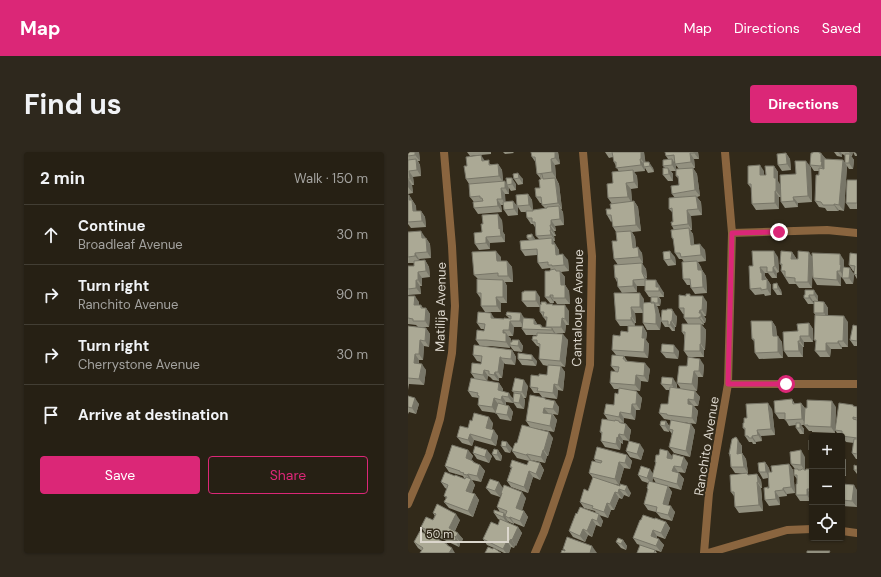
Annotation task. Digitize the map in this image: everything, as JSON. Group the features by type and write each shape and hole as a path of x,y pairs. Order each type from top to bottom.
{"street":[{"name":"Matilija Avenue","path":"408,504 429,456 440,419 452,353 455,306 444,152"},
{"name":"Cantaloupe Avenue","path":"535,553 544,532 570,456 590,365 592,256 583,152"},
{"name":"Ranchito Avenue","path":"704,553 709,493 728,384 732,233 725,152"},
{"path":"732,233 827,230 857,233"},
{"path":"728,384 857,384"},
{"path":"708,553 787,530 809,529"},
{"path":"845,531 857,533"}],"building":[{"path":"408,152 415,152 415,155 408,156"},
{"path":"531,152 555,152 555,158 551,159 552,172 537,174 535,157 532,157"},
{"path":"612,152 641,152 641,165 616,168 616,162 614,162"},
{"path":"665,152 694,153 690,153 691,162 675,164 674,155 666,156"},
{"path":"786,153 787,164 778,165 777,154"},
{"path":"811,153 821,153 821,166 810,165"},
{"path":"845,154 850,154 849,163 845,163"},
{"path":"481,155 482,161 489,160 489,165 498,164 499,176 466,179 464,166 467,166 466,157"},
{"path":"416,159 417,170 409,171 410,179 408,179 408,160"},
{"path":"672,159 672,165 663,166 663,160"},
{"path":"824,159 843,160 839,205 823,205 821,202 815,201 816,175 819,175 819,168 824,169"},
{"path":"795,161 806,161 808,196 793,197 794,201 781,202 780,175 796,174"},
{"path":"643,162 649,162 650,166 644,167"},
{"path":"760,165 760,175 766,175 765,166 774,166 774,178 776,178 775,203 752,204 751,184 748,184 748,166"},
{"path":"663,168 668,168 669,174 663,175"},
{"path":"693,168 695,190 672,194 671,186 679,185 678,176 676,176 676,169"},
{"path":"633,170 634,182 626,183 628,197 608,198 607,184 613,183 612,172"},
{"path":"518,173 519,178 514,179 513,174"},
{"path":"541,174 543,179 555,178 558,203 542,205 541,197 536,197 535,188 540,188 539,180 541,179"},
{"path":"506,178 512,178 512,184 507,185"},
{"path":"847,180 857,180 857,203 846,203"},
{"path":"505,181 505,188 501,188 502,199 497,199 498,206 474,208 473,202 483,201 480,196 470,197 469,184"},
{"path":"528,194 529,205 517,206 516,195"},
{"path":"408,195 409,200 412,200 413,211 421,211 422,221 408,222"},
{"path":"696,196 698,209 687,210 688,224 672,226 672,208 669,209 669,198"},
{"path":"513,201 514,209 504,210 503,202"},
{"path":"634,201 636,225 613,227 611,215 607,215 606,209 611,209 610,204"},
{"path":"559,206 560,219 551,220 551,235 536,236 535,222 532,222 532,218 527,218 526,211"},
{"path":"498,214 501,236 486,237 486,243 475,244 474,233 482,232 482,215"},
{"path":"689,228 691,245 700,244 701,255 681,257 680,253 675,253 671,230"},
{"path":"421,231 422,238 426,238 427,252 415,253 415,256 408,257 408,232"},
{"path":"631,231 633,248 638,247 639,257 614,259 612,241 617,241 616,232"},
{"path":"532,234 532,238 527,238 527,235"},
{"path":"552,238 552,244 555,244 556,255 563,254 564,265 552,266 548,265 548,262 538,263 537,249 521,250 520,241"},
{"path":"496,251 497,261 507,261 508,276 498,276 498,273 474,275 472,252"},
{"path":"670,251 671,259 664,260 663,252"},
{"path":"752,251 774,251 775,266 773,267 773,272 767,272 767,267 760,267 762,280 767,279 767,289 750,289 749,266 753,266"},
{"path":"781,251 792,252 791,259 798,259 798,251 809,252 808,282 795,282 795,278 785,277 785,271 781,271"},
{"path":"812,253 840,254 841,265 840,271 837,271 837,280 813,278"},
{"path":"850,253 857,254 857,275 854,274 855,266 849,265"},
{"path":"425,260 426,271 418,272 416,288 408,289 408,266 414,266 414,261"},
{"path":"697,261 698,270 702,270 703,287 691,288 690,279 683,279 682,262"},
{"path":"642,263 642,272 645,279 633,280 633,286 618,287 617,278 615,278 614,265"},
{"path":"843,267 850,268 849,278 842,278"},
{"path":"555,269 556,271 560,271 561,285 565,285 565,298 553,298 553,295 550,295 550,297 545,297 545,271"},
{"path":"477,279 503,280 503,297 496,297 497,306 481,306 481,293 477,293"},
{"path":"645,280 656,280 656,287 659,287 659,291 645,291"},
{"path":"777,283 778,289 773,289 773,284"},
{"path":"805,290 814,290 814,295 809,295 809,298 804,298"},
{"path":"536,291 536,301 522,301 522,292"},
{"path":"614,293 640,293 640,307 631,307 631,320 616,320"},
{"path":"686,294 690,294 690,296 703,296 702,310 700,310 699,313 701,313 701,317 684,318 684,308 679,308 679,295 686,296"},
{"path":"408,296 415,296 414,305 421,305 421,308 426,308 425,321 413,321 413,319 408,318"},
{"path":"651,297 658,297 658,303 651,303"},
{"path":"814,301 824,302 824,313 814,313"},
{"path":"541,302 553,304 552,305 565,305 565,319 562,318 561,327 546,327 547,317 543,317 544,312 540,312"},
{"path":"654,302 656,324 643,323 643,303"},
{"path":"672,309 673,311 670,325 668,325 668,321 661,321 662,310"},
{"path":"478,312 491,313 491,318 504,319 511,319 511,316 506,315 507,312 521,313 520,321 510,321 509,330 503,330 503,333 506,333 506,342 476,340 477,330 484,331 485,324 477,323"},
{"path":"815,315 844,316 843,341 838,341 838,343 826,343 826,351 815,351"},
{"path":"523,318 534,319 534,324 541,325 541,327 552,328 552,330 522,329"},
{"path":"751,321 772,321 773,336 778,336 778,352 755,353 754,339 752,339"},
{"path":"809,323 809,336 800,336 800,341 798,341 799,351 784,351 783,332 798,331 797,324"},
{"path":"682,324 701,324 700,351 684,351 685,332 682,332"},
{"path":"853,325 857,326 857,341 850,340"},
{"path":"408,326 426,328 425,341 420,340 419,354 415,354 414,363 422,364 419,379 408,378"},
{"path":"628,326 643,326 642,338 645,338 644,352 612,350 613,335 620,336 621,331 628,332"},
{"path":"537,333 563,334 560,361 539,359 540,344 537,343 537,340 532,340 533,336 537,336"},
{"path":"512,340 519,340 518,346 510,345"},
{"path":"662,344 674,345 674,353 661,352"},
{"path":"474,345 512,350 511,359 500,357 498,372 495,372 494,375 489,374 489,371 484,370 483,375 471,373 472,363 481,364 482,356 473,355"},
{"path":"518,353 532,355 532,360 518,359"},
{"path":"612,355 624,356 623,359 625,359 625,361 645,363 644,376 636,375 635,385 610,383 611,371 618,372 619,367 611,366"},
{"path":"688,357 700,359 699,371 694,371 692,384 677,383 679,366 687,366"},
{"path":"548,365 561,366 558,385 554,384 553,393 537,391 538,388 530,387 531,375 547,375"},
{"path":"662,377 673,378 672,385 661,384"},
{"path":"471,378 499,383 498,390 509,393 508,397 502,396 501,400 494,398 492,407 478,405 478,393 468,391"},
{"path":"515,378 524,380 522,392 512,391"},
{"path":"670,387 695,391 694,400 688,399 688,404 693,405 692,418 659,413 661,404 668,404"},
{"path":"619,388 637,392 636,404 632,404 631,414 620,412 619,417 604,414 606,404 614,405 615,393 618,394"},
{"path":"514,393 521,394 519,403 513,402"},
{"path":"530,395 555,401 553,409 544,408 543,413 552,414 550,426 526,421"},
{"path":"408,396 415,398 412,408 408,407"},
{"path":"792,399 793,404 801,403 802,419 785,420 785,413 775,413 774,401"},
{"path":"807,400 832,401 831,427 804,425"},
{"path":"498,403 509,406 507,415 495,413"},
{"path":"768,403 771,429 757,430 758,435 752,436 752,438 745,436 745,428 743,428 743,423 744,418 747,418 746,404"},
{"path":"839,403 857,407 857,418 853,417 853,419 857,420 857,438 845,436 845,433 842,433 842,431 835,430"},
{"path":"474,413 489,417 486,428 494,430 491,440 470,434 468,440 457,437 460,426 468,428"},
{"path":"602,419 615,420 626,424 624,435 619,434 616,444 601,441 602,432 600,432"},
{"path":"671,420 691,424 686,451 669,447 673,430 669,429"},
{"path":"661,421 666,421 665,426 660,425"},
{"path":"796,423 800,423 800,428 796,428"},
{"path":"522,425 549,432 541,457 512,451 515,443 517,443"},
{"path":"736,437 738,440 737,454 742,453 744,467 731,467 729,454 732,439"},
{"path":"854,439 857,439 857,454 852,453"},
{"path":"502,441 507,442 506,447 501,446"},
{"path":"629,441 640,444 637,454 626,451"},
{"path":"452,445 468,450 466,458 480,465 477,476 463,474 464,473 460,471 445,466"},
{"path":"475,446 487,450 485,457 473,453"},
{"path":"597,447 627,455 625,463 619,462 615,479 589,473 592,461 601,463 602,461 594,459"},
{"path":"494,449 498,450 497,455 492,454"},
{"path":"660,449 668,451 667,458 672,459 673,454 684,457 681,467 674,466 672,471 679,473 677,484 652,477 656,462 656,455 659,455"},
{"path":"801,450 801,465 791,464 790,452"},
{"path":"512,460 527,465 529,460 540,463 536,474 529,471 524,487 507,481 512,467 510,467"},
{"path":"765,462 766,472 759,472 758,463"},
{"path":"789,464 791,487 775,491 776,499 765,500 764,488 769,488 768,472 772,472 771,466"},
{"path":"854,465 857,466 857,470 854,470"},
{"path":"641,466 650,469 647,478 638,475"},
{"path":"794,469 809,469 809,489 807,489 807,495 796,495 797,475 794,475"},
{"path":"445,472 465,479 466,477 471,479 466,491 475,494 468,511 444,502 447,497 444,496 448,485 441,482"},
{"path":"747,473 748,475 757,474 759,505 735,507 734,492 731,492 730,475"},
{"path":"593,477 620,486 620,484 627,486 625,491 619,489 618,493 615,492 610,504 607,503 604,512 592,508 593,506 580,502 584,489 588,491"},
{"path":"490,479 499,482 495,491 486,488"},
{"path":"649,481 668,486 663,504 671,506 668,515 656,512 657,507 644,504"},
{"path":"845,484 854,485 852,501 845,500"},
{"path":"504,485 522,492 516,508 524,511 520,521 505,516 507,511 497,507"},
{"path":"437,504 456,514 449,528 458,533 456,537 455,536 455,541 432,530 431,532 421,527 426,517 433,520 436,514 433,513"},
{"path":"580,507 599,514 597,521 592,519 587,531 583,529 580,536 569,531"},
{"path":"494,510 504,513 503,517 494,513"},
{"path":"643,515 666,522 661,533 653,530 651,536 659,539 656,546 633,538"},
{"path":"500,519 518,527 512,540 511,539 509,542 507,541 503,549 483,539 491,522 498,525"},
{"path":"420,531 447,544 452,548 449,553 420,553 423,548 414,542"},
{"path":"567,537 592,546 590,553 561,553 562,550 565,551 563,549"},
{"path":"618,538 623,540 621,544 616,542"},
{"path":"640,545 655,550 654,553 637,553"},
{"path":"488,547 494,548 501,553 485,553"},
{"path":"807,551 830,551 829,553 807,553"}],"route":[{"path":"779,232 732,233 728,384 786,384"}]}
